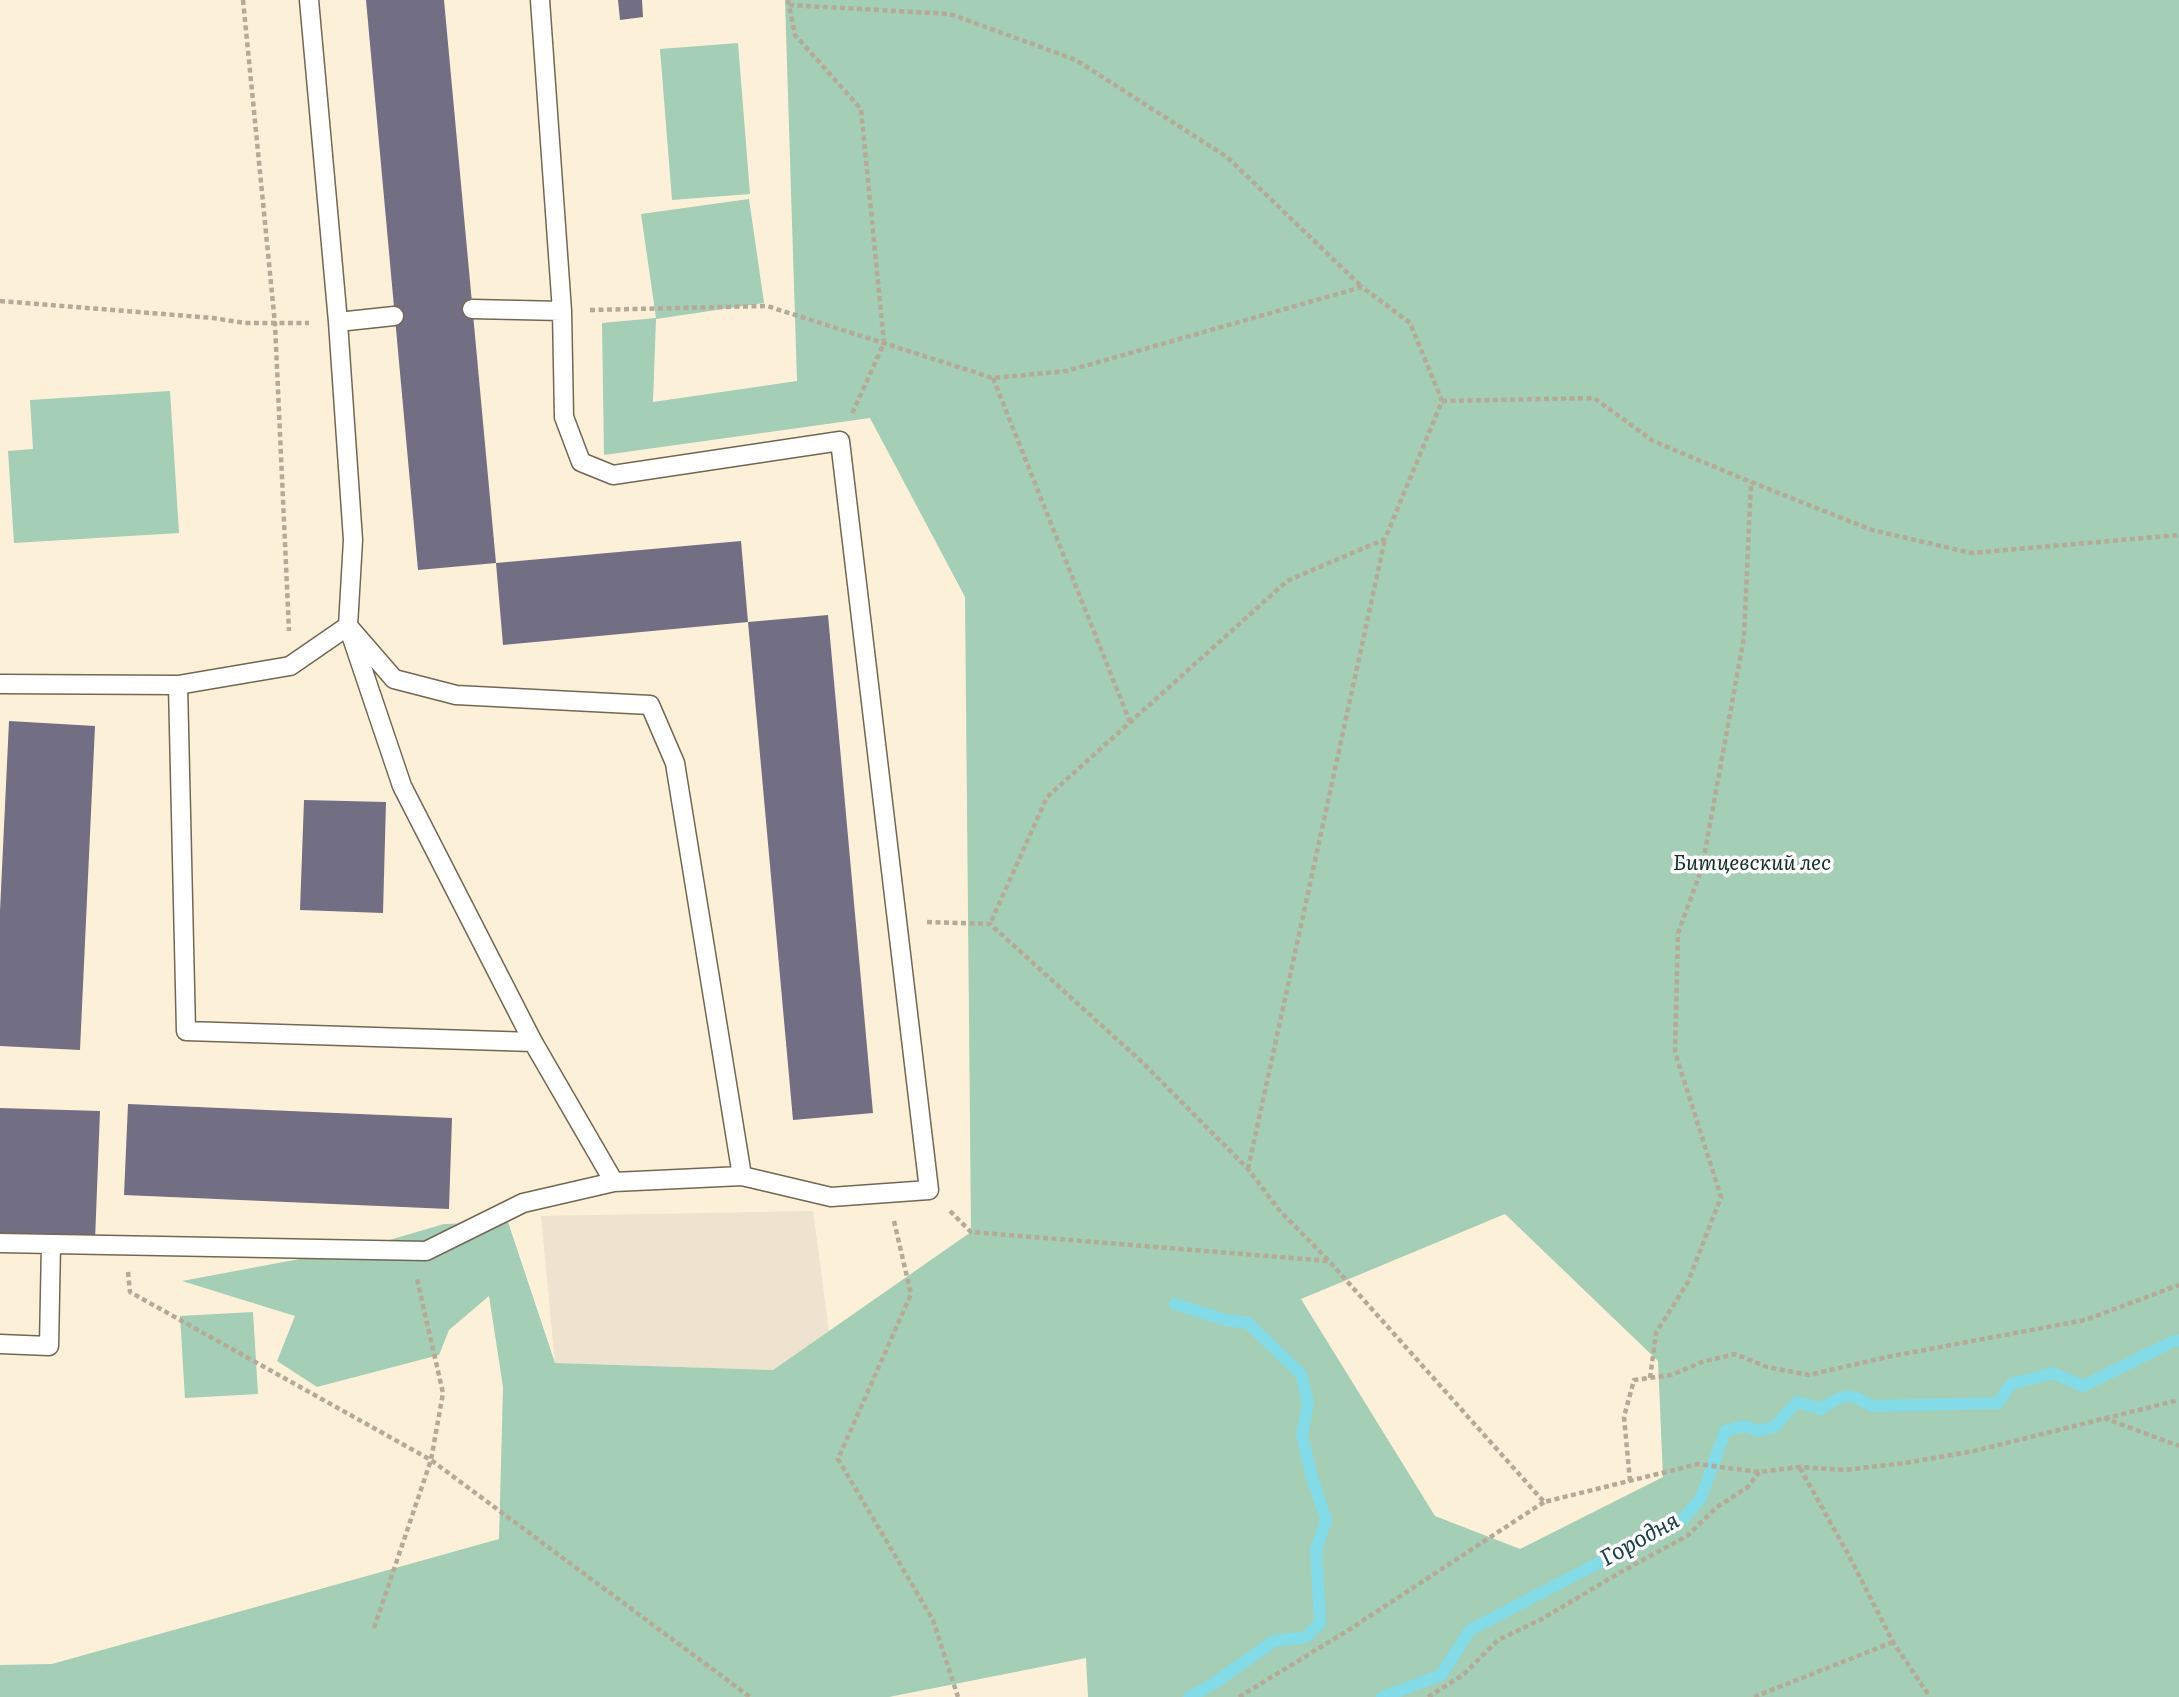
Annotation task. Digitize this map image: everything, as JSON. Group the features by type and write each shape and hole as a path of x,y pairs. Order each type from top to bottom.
{"lane":[{"path":"309,0 338,322 353,540 348,626 402,786 533,1042 614,1182"},
{"path":"0,1243 426,1251 523,1203 614,1182 742,1176 831,1197 929,1191 840,441 613,475 581,462 564,417 562,310 540,0"},
{"path":"472,309 562,310"},
{"path":"338,322 394,316"},
{"path":"0,684 178,685 290,666 348,626"},
{"path":"348,626 394,678 456,695 650,705 675,763 742,1176"},
{"path":"178,685 186,1031 533,1042"},
{"path":"0,1344 49,1346 51,1244"}],"path":[{"path":"243,0 275,324 290,666"},
{"path":"840,441 884,343 861,109 794,35 788,2 950,14 1076,60 1227,158 1362,287 1410,323 1443,401 1385,539 1248,1169"},
{"path":"562,310 766,306 993,377 1067,371 1362,287"},
{"path":"0,301 275,324 338,322"},
{"path":"993,377 1130,722"},
{"path":"1443,401 1594,398 1653,441 1751,482 1872,530 1972,553 2179,535"},
{"path":"1650,1378 1656,1333 1688,1282 1721,1198 1675,1052 1678,933 1702,868 1744,637 1751,482"},
{"path":"990,924 1047,797 1287,581 1385,539"},
{"path":"898,922 990,924 1143,1063 1248,1169 1280,1211 1329,1261 1544,1503"},
{"path":"929,1191 971,1232 1329,1261"},
{"path":"888,1193 911,1294 838,1459 933,1620 958,1697"},
{"path":"125,1246 130,1292 431,1460 750,1697"},
{"path":"374,1628 431,1460 443,1393 410,1251"},
{"path":"1630,1481 1624,1417 1634,1380 1671,1375 1702,1362 1735,1354 1767,1367 1809,1375 1887,1357 2085,1320 2179,1285"},
{"path":"1239,1697 1347,1631 1544,1503 1698,1464 1759,1472 1799,1467 1845,1470 1905,1463 1973,1451 2179,1400"},
{"path":"2103,1418 2179,1446"},
{"path":"1799,1467 1893,1642 1930,1697"},
{"path":"1428,1697 1463,1675 1498,1640 1541,1620 1687,1536 1717,1507 1748,1487 1759,1472"},
{"path":"1755,1697 1893,1642"}],"shaded area":[{"path":"813,1211 829,1331 773,1370 555,1363 541,1216"}],"green space":[{"name":"Битцевский лес","path":"785,0 2179,0 2179,1697 1088,1697 1086,1658 889,1697 0,1697 0,1665 52,1664 499,1539 503,1387 489,1296 449,1330 439,1355 317,1387 277,1361 295,1316 182,1281 369,1246 444,1224 508,1222 555,1363 773,1370 971,1232 965,597 870,418 604,455 602,323 656,318 641,214 749,199 764,303 656,319 653,402 797,381","holes":["1505,1214 1658,1361 1663,1477 1520,1549 1435,1516 1301,1299"]},
{"path":"738,43 750,194 672,200 660,49"},
{"path":"170,391 179,533 14,543 8,451 33,449 30,400"},
{"path":"253,1312 258,1394 185,1398 180,1316"}],"building":[{"path":"366,0 444,0 496,563 418,570"},
{"path":"618,0 642,0 643,17 620,20"},
{"path":"741,541 748,622 503,645 496,563"},
{"path":"828,615 873,1113 793,1120 748,622"},
{"path":"9,721 95,726 80,1050 0,1046 0,911"},
{"path":"304,800 386,802 383,913 300,910"},
{"path":"128,1104 452,1118 449,1209 124,1195"},
{"path":"0,1108 100,1111 95,1241 0,1237"}],"waterway":[{"path":"1175,1304 1226,1320 1248,1323 1301,1374 1308,1403 1302,1435 1326,1520 1316,1550 1320,1623 1306,1637 1274,1641 1213,1684 1189,1697"},
{"name":"Городня","path":"1382,1697 1441,1675 1470,1630 1683,1519 1701,1498 1725,1431 1744,1426 1758,1431 1774,1427 1797,1402 1821,1409 1846,1397 1857,1398 1872,1406 1998,1403 2011,1384 2053,1373 2083,1386 2174,1341 2179,1341"}]}
